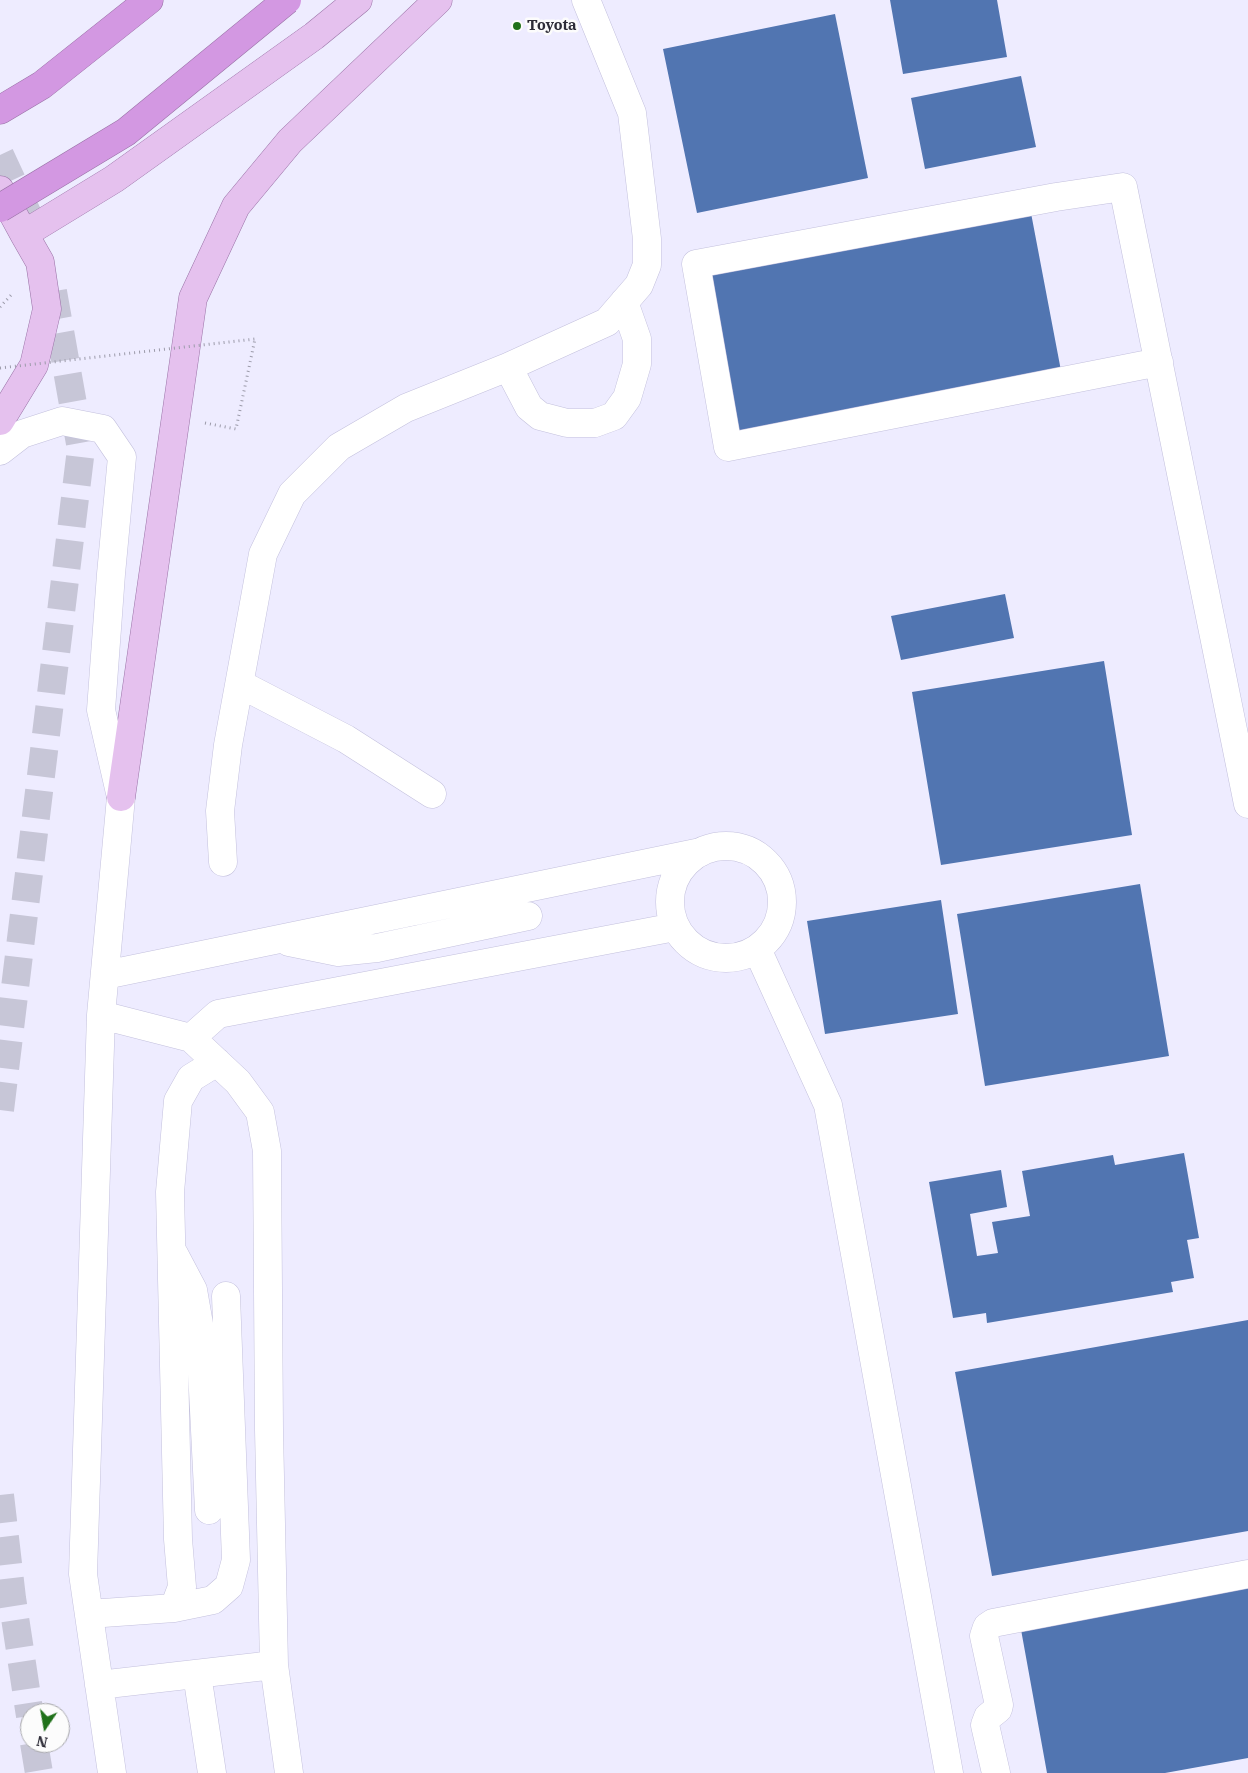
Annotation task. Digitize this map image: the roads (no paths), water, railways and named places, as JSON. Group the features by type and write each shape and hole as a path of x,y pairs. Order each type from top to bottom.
{"highway":[{"path":"0,110 42,85 148,0"},
{"path":"0,208 126,132 287,0"}],"main road":[{"path":"24,234 114,179 314,36 358,0"},
{"path":"121,797 193,298 236,206 290,141 438,0"},
{"path":"0,190 40,262 47,310 34,365 0,421"}],"street":[{"path":"223,862 220,810 228,746 263,554 292,494 339,446 406,408 508,367 607,322 639,285 647,265 647,239 632,113 586,0"},
{"path":"1159,362 728,446 696,264 1123,186 1159,362 1248,804"},
{"path":"508,367 529,408 540,416 567,423 595,423 614,416 627,398 637,364 637,338 624,302"},
{"path":"0,451 22,434 62,421 103,429 122,457 111,574 102,710 121,797 102,1015 83,1574 112,1773"},
{"path":"240,684 346,739 432,794"},
{"path":"105,975 718,847 736,847 752,853 768,865 778,881 782,900 780,919 771,936 757,949 739,957 720,958 701,953 686,942 675,927 670,911 670,893 676,876 687,862 701,852"},
{"path":"277,939 338,952 377,948 528,916"},
{"path":"192,1038 218,1014 675,927"},
{"path":"757,949 828,1105 949,1773"},
{"path":"102,1015 192,1038 238,1082 260,1112 267,1151 269,1430 274,1666 289,1773"},
{"path":"174,1608 182,1587 178,1539 170,1192 178,1101 191,1078 217,1062"},
{"path":"171,1248 193,1290 200,1330 209,1510"},
{"path":"89,1614 174,1608 213,1600 229,1586 236,1560 226,1296"},
{"path":"1005,1766 985,1724 988,1717 998,1709 999,1704 984,1636 987,1627 994,1623 1248,1574"},
{"path":"100,1685 274,1666"},
{"path":"197,1674 212,1773"}],"tunnel":[{"path":"0,155 29,217"},
{"path":"0,1110 81,449 52,286"},
{"path":"0,1495 12,1598 28,1703"},
{"path":"36,1753 39,1773"}],"place":[{"name":"Toyota","path":"517,26"}]}
